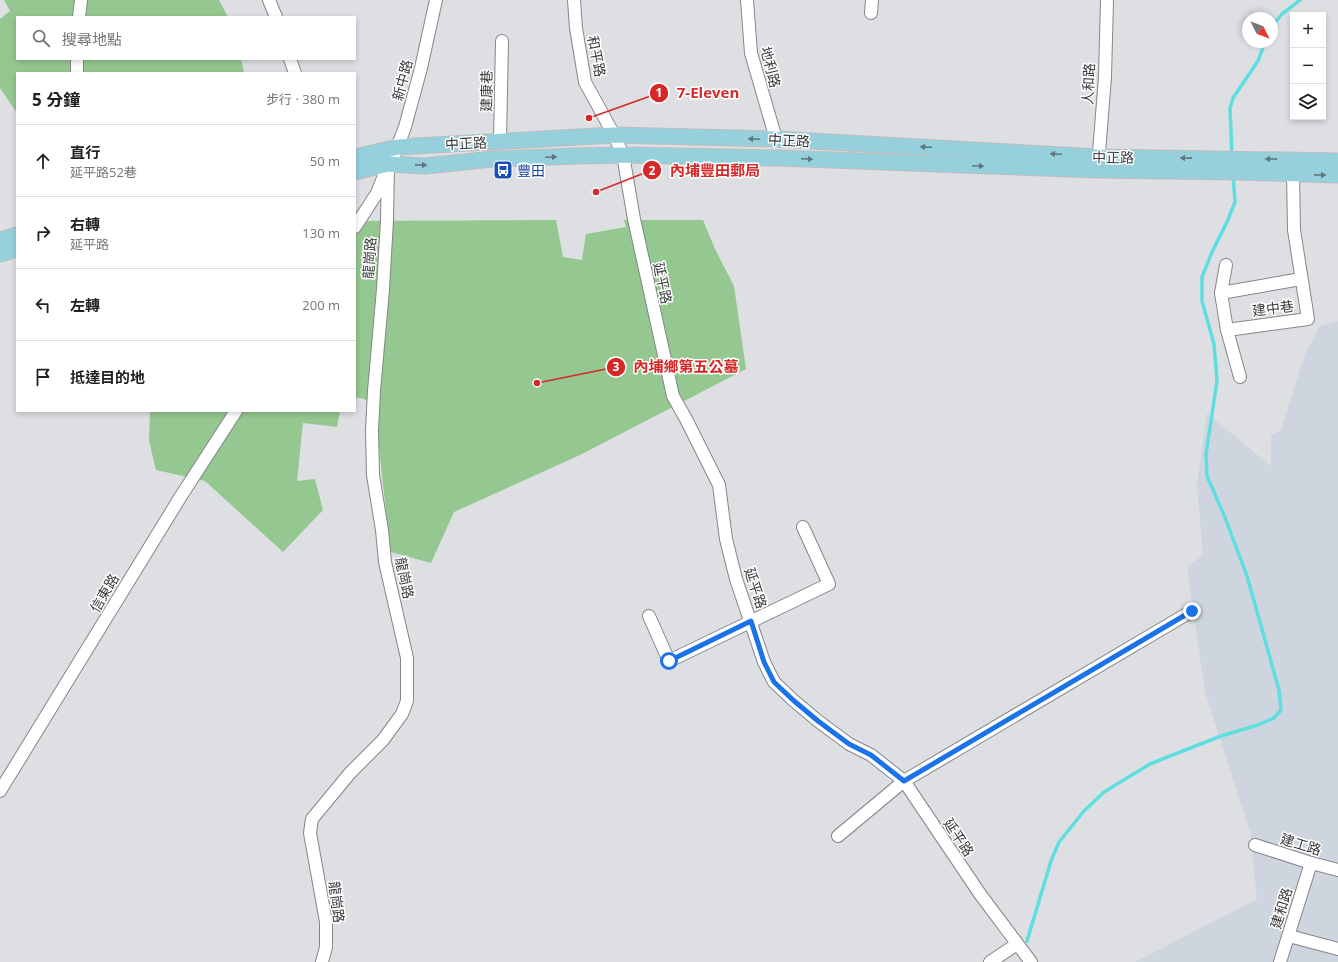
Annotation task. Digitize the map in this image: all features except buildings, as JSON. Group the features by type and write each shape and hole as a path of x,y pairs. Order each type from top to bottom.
{"main road":[{"name":"中正路","path":"356,157 398,147 614,135 776,140 1098,163"},
{"name":"中正路","path":"356,172 388,164 425,166 501,159 623,155 1232,165 1338,161"},
{"name":"中正路","path":"1232,165 1293,174 1338,175"},
{"path":"0,240 16,235"},
{"path":"0,254 16,250"}],"street":[{"path":"79,16 81,0"},
{"path":"269,0 276,16"},
{"name":"新中路","path":"388,164 398,147 405,127 421,68 436,0"},
{"name":"和平路","path":"574,0 576,28 585,82 614,135"},
{"name":"地利路","path":"747,0 751,53 776,140"},
{"path":"871,13 872,0"},
{"name":"人和路","path":"1098,163 1105,77 1107,0"},
{"name":"建康巷","path":"500,141 502,41"},
{"path":"77,60 77,72"},
{"path":"290,60 295,72"},
{"name":"延平路","path":"614,135 623,155 634,220 673,396 686,419 718,486 728,546 736,579 764,662 774,682 818,721 849,744 871,755 904,781 980,894 1031,962"},
{"path":"356,225 377,193 388,164"},
{"name":"龍崗路","path":"322,962 326,947 326,922 310,833 312,819 350,773 383,740 402,714 407,701 407,658 386,562 373,475 372,430 385,251 388,164"},
{"name":"建中巷","path":"1227,330 1308,319 1294,230 1293,174"},
{"path":"1226,265 1221,293 1227,330 1240,377"},
{"name":"建中巷","path":"1221,293 1301,279"},
{"name":"信東路","path":"0,791 181,496 235,412"},
{"path":"649,616 669,661 829,584 803,527"},
{"path":"838,836 904,781 1192,611"},
{"name":"建工路","path":"1255,845 1338,870"},
{"name":"建和路","path":"1280,962 1311,863"},
{"path":"1288,936 1338,949"},
{"path":"990,962 1017,944"}],"shaded area":[{"path":"1338,321 1338,962 1135,962 1257,899 1250,832 1205,692 1187,567 1203,555 1197,485 1207,413 1271,466 1271,435 1281,430 1305,354 1320,326"}],"green space":[{"path":"4,0 219,0 227,16 16,16 16,60 241,60 244,72 16,72 16,112 0,88 0,19 10,11"},
{"path":"556,220 563,257 582,260 586,234 626,227 624,220 703,220 715,249 734,286 746,369 580,455 454,512 431,563 391,552 375,404 361,398 356,398 356,221"},
{"path":"150,412 340,412 337,427 303,423 297,481 315,479 323,510 283,552 205,481 156,470 149,441"}],"waterway":[{"path":"1278,19 1300,0"},
{"path":"1232,155 1230,108 1233,98 1258,61 1263,48"},
{"path":"1027,941 1051,861 1059,842 1084,811 1104,792 1150,764 1221,736 1258,725 1274,718 1281,710 1279,690 1247,576 1224,515 1207,476 1206,454 1217,381 1214,344 1202,301 1202,277 1235,202 1233,175"}],"place":[{"name":"7-Eleven","path":"589,118"},
{"name":"豐田","path":"503,170"},
{"name":"內埔豐田郵局","path":"596,192"},
{"name":"內埔鄉第五公墓","path":"537,383"}],"route":[{"path":"669,661 751,621 764,662 774,682 818,721 849,744 871,755 904,781 1192,611"}]}
